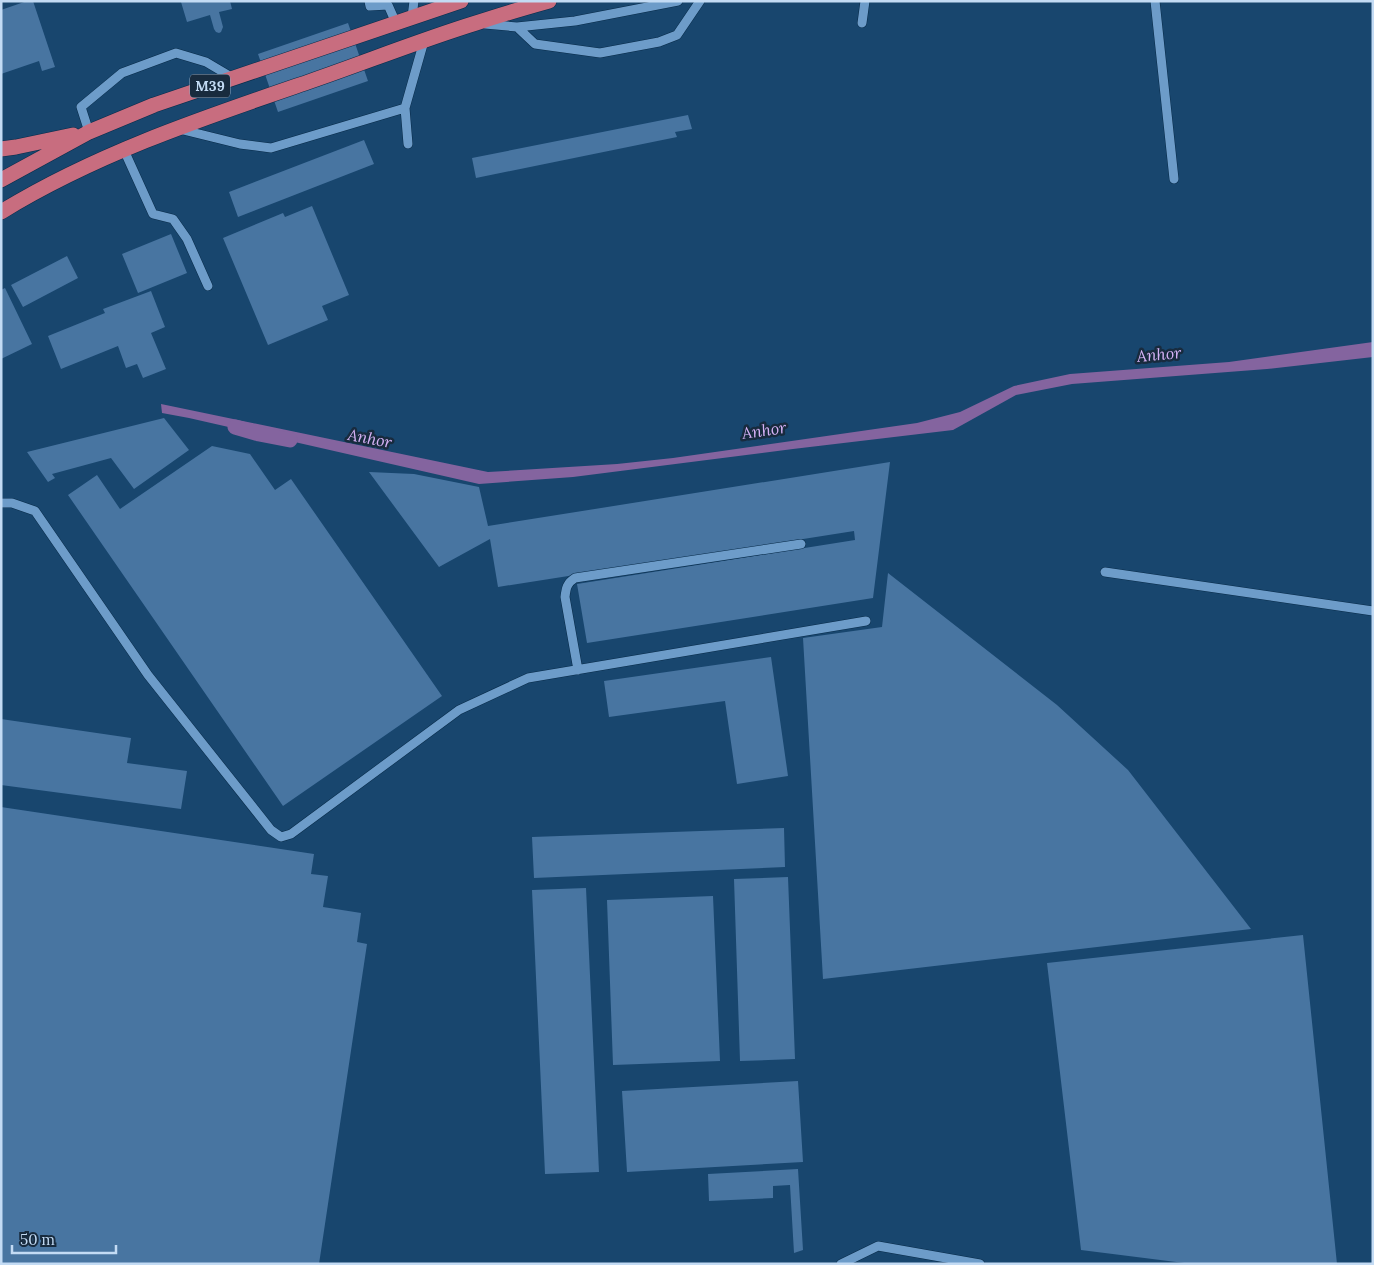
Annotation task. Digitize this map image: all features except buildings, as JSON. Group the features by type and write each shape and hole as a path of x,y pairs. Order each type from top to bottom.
{"highway":[{"name":"M39","path":"1,148 16,147 89,132 154,105 461,1"},
{"name":"M39","path":"1,216 28,196 84,168 179,128 474,23 549,1"},
{"path":"1,180 89,132"},
{"path":"1,212 28,196"}],"street":[{"path":"369,1 370,6 388,4 396,23"},
{"path":"412,17 414,1"},
{"name":"M39","path":"474,23 517,27 575,21 678,1"},
{"path":"517,27 536,44 600,53 659,42 677,35 700,1"},
{"path":"862,22 865,1"},
{"path":"1155,1 1174,179"},
{"path":"408,144 405,108 424,41"},
{"path":"89,132 81,107 122,73 176,53 206,62 233,78"},
{"path":"179,128 240,144 271,148 405,108"},
{"path":"124,150 153,214 173,219 187,239 208,286"},
{"path":"1,503 12,503 35,511 148,675 271,830 281,836 291,834 459,710 528,678 866,621"},
{"path":"578,670 565,597 569,582 575,578 801,544"},
{"path":"1105,572 1373,612"},
{"path":"841,1264 878,1246 980,1264"}],"shaded area":[{"path":"1373,342 1373,357 1267,369 1072,384 1016,395 953,430 573,477 479,484 162,413 161,404 488,472 617,464 673,458 917,423 960,412 1014,386 1070,374 1229,362"}],"waterway":[{"name":"Anhor","path":"235,427 290,440"}]}
